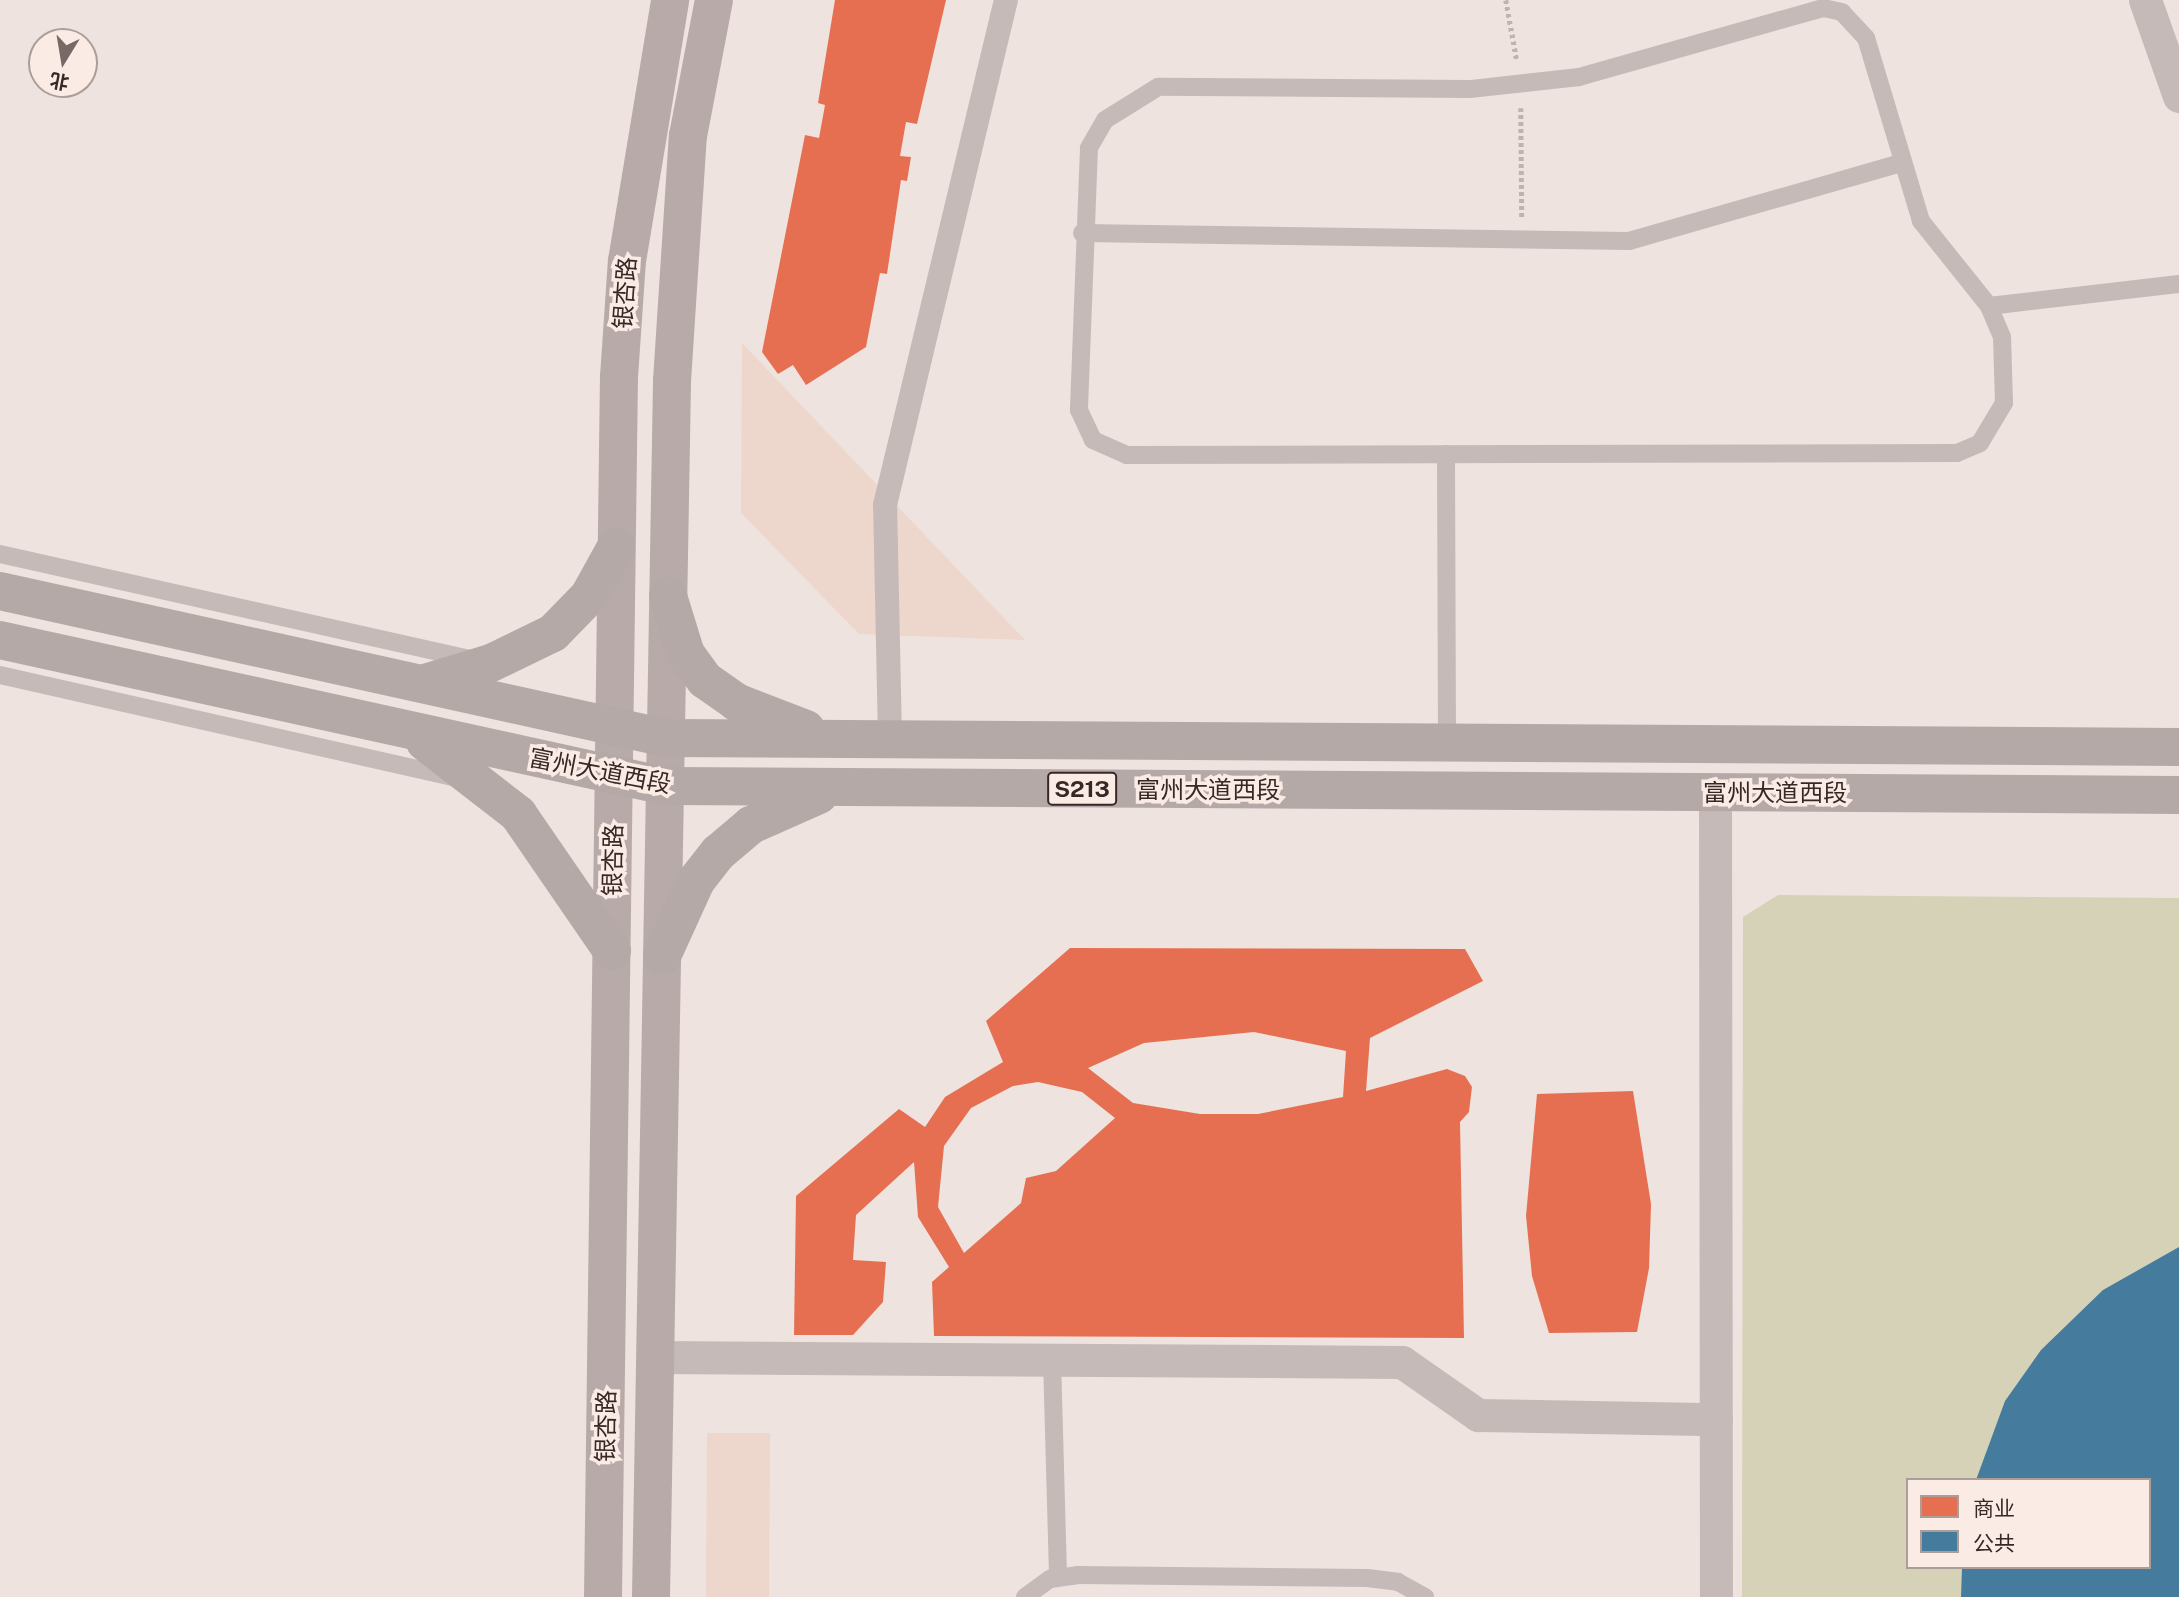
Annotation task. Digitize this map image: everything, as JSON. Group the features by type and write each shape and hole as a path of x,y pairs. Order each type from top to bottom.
{"main road":[{"name":"银杏路","path":"603,1597 616,547 627,261 670,0"},
{"name":"银杏路","path":"651,1597 676,273 688,136 714,0"},
{"path":"418,684 491,663 553,633 589,596 616,547"},
{"name":"富州大道西段","path":"0,591 666,738 2179,747"},
{"path":"668,596 686,654 705,680 772,719 838,739"},
{"name":"富州大道西段","path":"0,640 665,786 2179,795"},
{"path":"412,732 482,783 550,854 612,951"},
{"path":"662,956 696,881 719,853 788,805 843,787"}],"street":[{"path":"890,739 885,505 1006,0"},
{"path":"2145,0 2179,96"},
{"path":"1715,792 1716,1597"},
{"path":"655,1357 1402,1362 1478,1415 1716,1419"}],"lane":[{"path":"1823,8 1842,12 1867,38 1900,163 1921,221 1989,306 2002,337 2004,403 1980,443 1957,453 1109,452 1082,425 1079,411 1082,233 1089,148 1105,120 1158,87 1521,83 1579,78 1823,8"},
{"path":"1082,233 1629,241 1900,163"},
{"path":"1989,306 2179,284"},
{"path":"1446,454 1447,742"},
{"path":"0,554 491,663"},
{"path":"0,676 482,783"},
{"path":"1052,1360 1058,1577"},
{"path":"1025,1597 1058,1577 1367,1578 1398,1582 1425,1597"}],"path":[{"path":"1506,0 1521,83 1522,239"}],"shaded area":[{"path":"742,343 1025,640 859,634 741,513"},
{"path":"1778,895 2179,898 2179,1597 1742,1597 1743,917"},
{"path":"707,1433 770,1433 769,1597 706,1597"}],"building: 商业":[{"path":"835,0 946,0 917,124 906,122 900,156 911,157 907,181 901,180 887,274 880,273 866,347 806,385 793,365 778,374 762,352 805,135 819,138 825,105 818,103"},
{"path":"1070,948 1465,949 1483,981 1370,1038 1366,1091 1447,1069 1465,1076 1472,1087 1469,1112 1460,1122 1464,1338 934,1336 932,1282 949,1267 918,1217 914,1162 856,1215 853,1260 886,1262 883,1302 853,1335 794,1335 796,1196 899,1109 925,1127 945,1097 1003,1062 986,1021","holes":["1254,1032 1346,1051 1343,1097 1258,1114 1200,1114 1133,1103 1088,1068 1144,1043","1038,1082 1082,1092 1115,1118 1056,1171 1026,1178 1021,1203 964,1253 938,1207 944,1146 971,1108 1013,1086"]},
{"path":"1633,1091 1651,1204 1649,1268 1637,1332 1549,1333 1532,1276 1526,1216 1537,1094"}],"building: 公共":[{"path":"2179,1247 2179,1597 1961,1597 1962,1569 2151,1569 2151,1478 1977,1478 2005,1401 2041,1350 2103,1290"}]}
